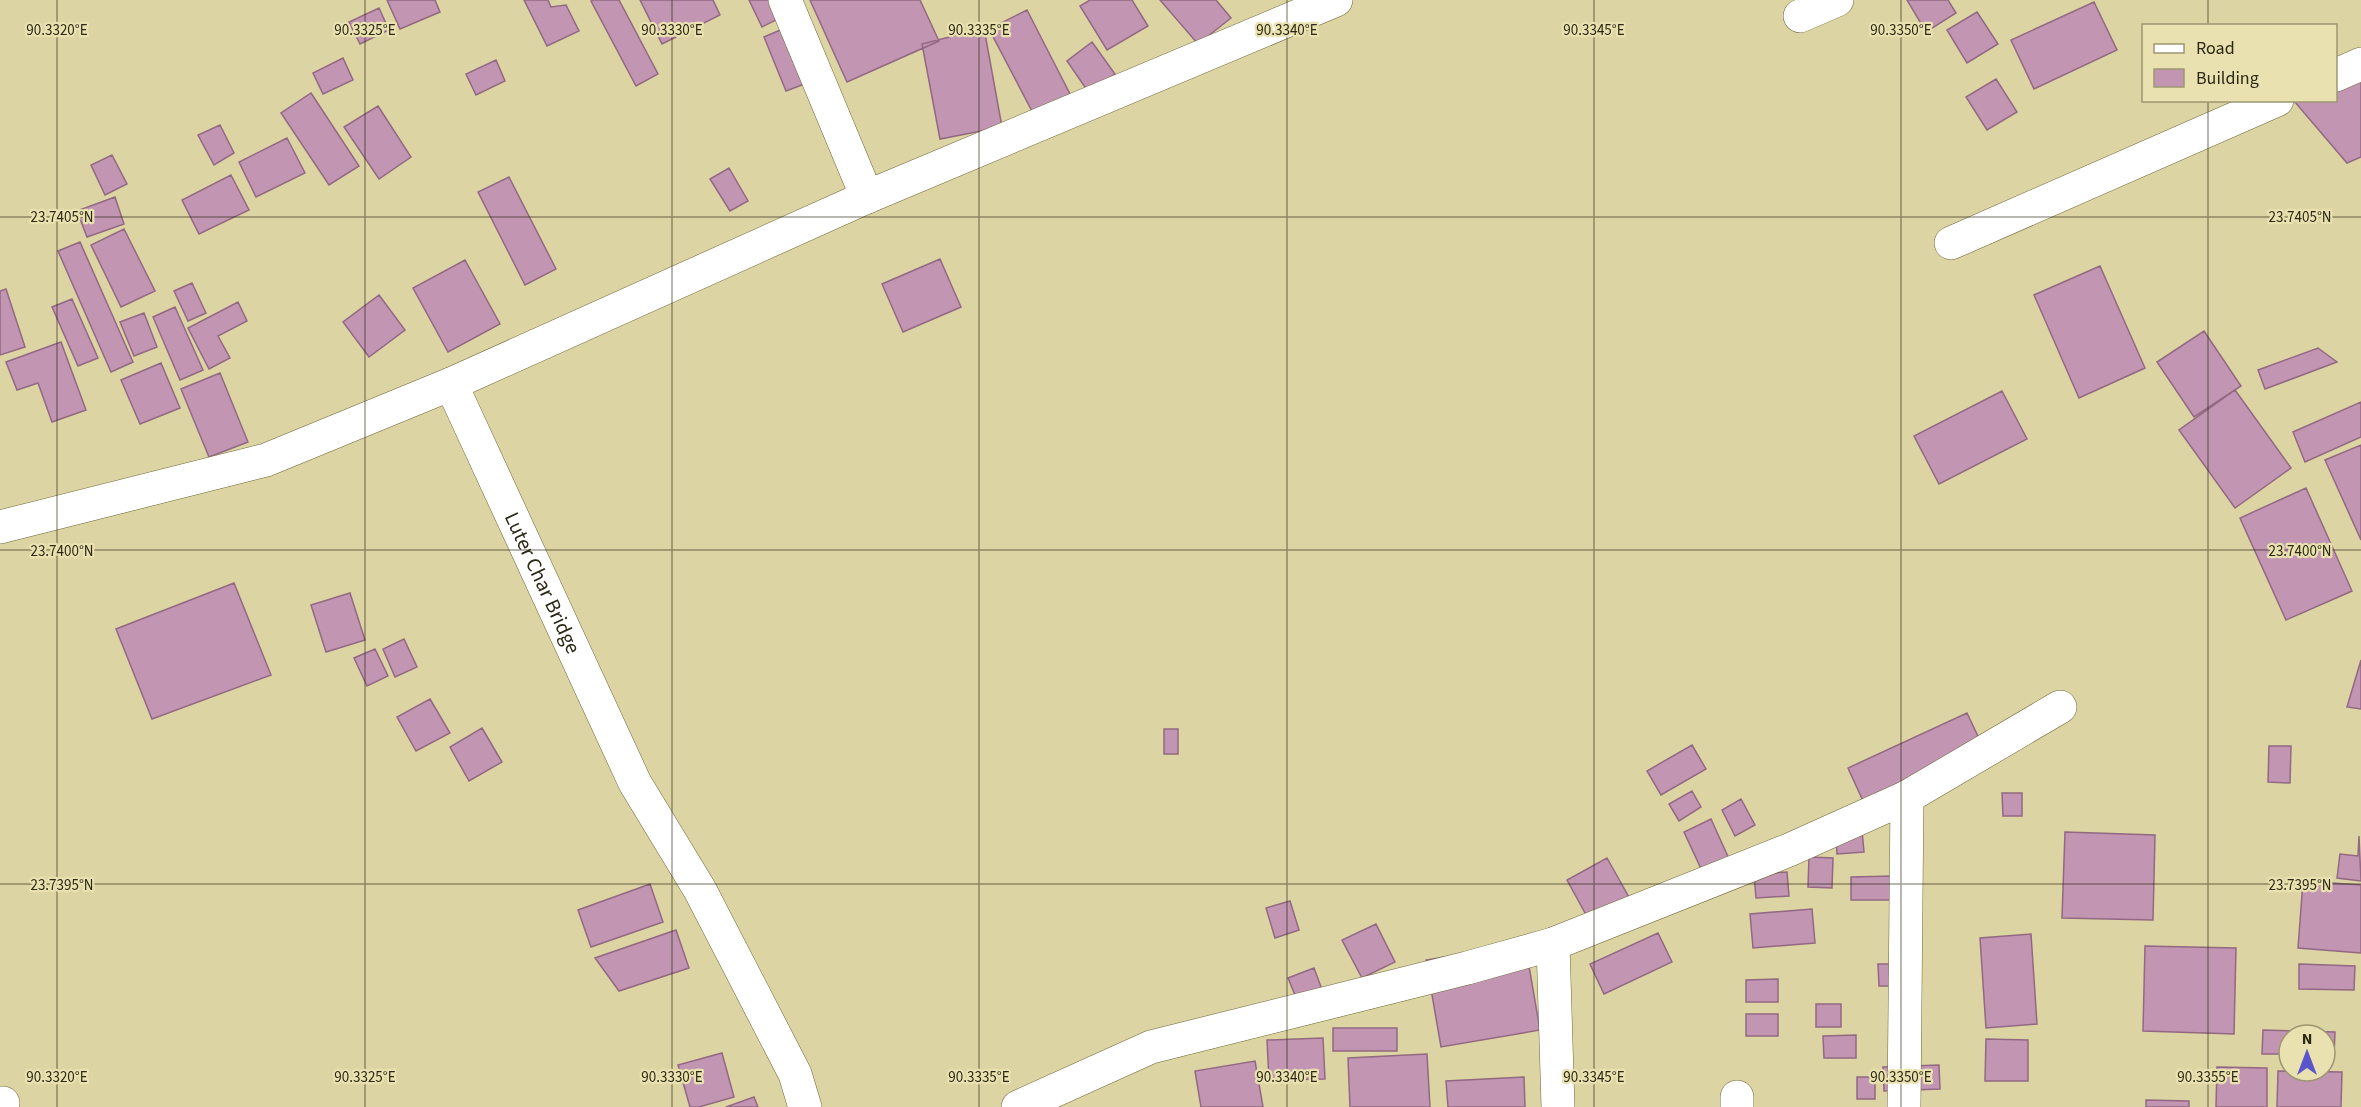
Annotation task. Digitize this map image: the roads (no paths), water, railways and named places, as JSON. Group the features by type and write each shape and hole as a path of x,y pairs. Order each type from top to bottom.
{"street":[{"path":"785,0 867,197"},
{"path":"0,527 266,460 451,384 867,197 1336,0"},
{"path":"1800,16 1837,0"},
{"path":"2337,75 2361,64"},
{"path":"1951,243 2272,102"},
{"name":"Luter Char Bridge","path":"451,384 635,783 705,900 795,1074 805,1107"},
{"path":"1018,1107 1151,1047 1467,968 1553,944 1789,850 1907,798 2060,707"},
{"path":"1904,1107 1907,798"},
{"path":"1553,944 1558,1107"}]}
